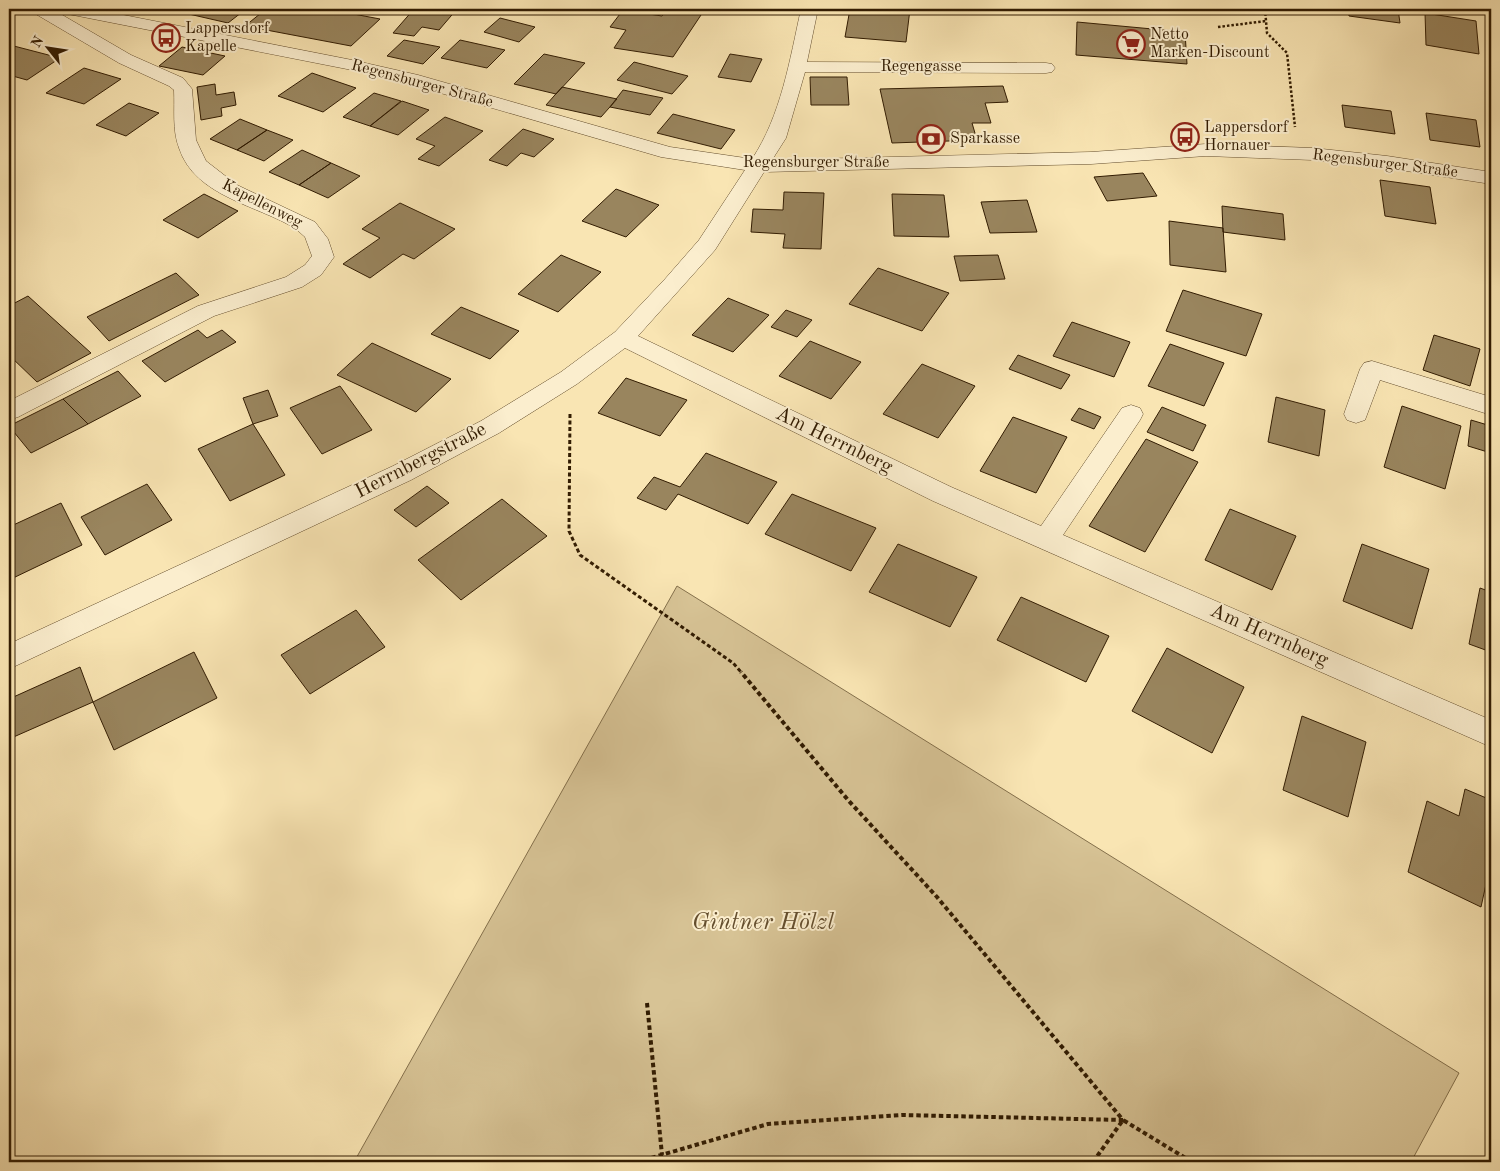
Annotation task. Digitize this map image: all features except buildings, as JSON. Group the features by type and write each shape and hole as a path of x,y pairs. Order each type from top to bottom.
{"street":[{"name":"Kapellenweg","path":"9,411 206,312 294,282 313,270 322,257 320,244 310,228 293,218 227,188 209,175 192,158 185,140 183,89 176,82 125,59 40,9"},
{"name":"Regensburger Straße","path":"68,9 352,65 411,79 668,153 757,166 1092,158 1206,150 1298,154 1386,162 1491,178"},
{"path":"757,166 776,138 797,67 810,9"},
{"name":"Regengasse","path":"797,67 1046,68"},
{"name":"Herrnbergstraße","path":"9,656 402,473 490,427 569,378 623,338 673,284 707,245 757,166"},
{"name":"Am Herrnberg","path":"623,338 942,494 1491,734"},
{"path":"1356,414 1372,369 1491,406"},
{"path":"1046,539 1131,414"}],"path":[{"path":"1265,9 1267,32 1287,52 1298,154"},
{"path":"1218,27 1266,21"},
{"path":"569,378 569,532 580,555 733,662 848,800 936,898 1124,1120 1192,1162"},
{"path":"647,1003 662,1155"},
{"path":"637,1162 768,1124 904,1115 1124,1120"},
{"path":"1094,1162 1124,1120"}],"green space":[{"name":"Gintner Hölzl","path":"677,586 1459,1073 1411,1162 354,1162"}],"place":[{"name":"Lappersdorf Kapelle","path":"166,38"},
{"name":"Netto Marken-Discount","path":"1131,44"},
{"name":"Lappersdorf Hornauer","path":"1185,137"},
{"name":"Sparkasse","path":"931,139"}]}
